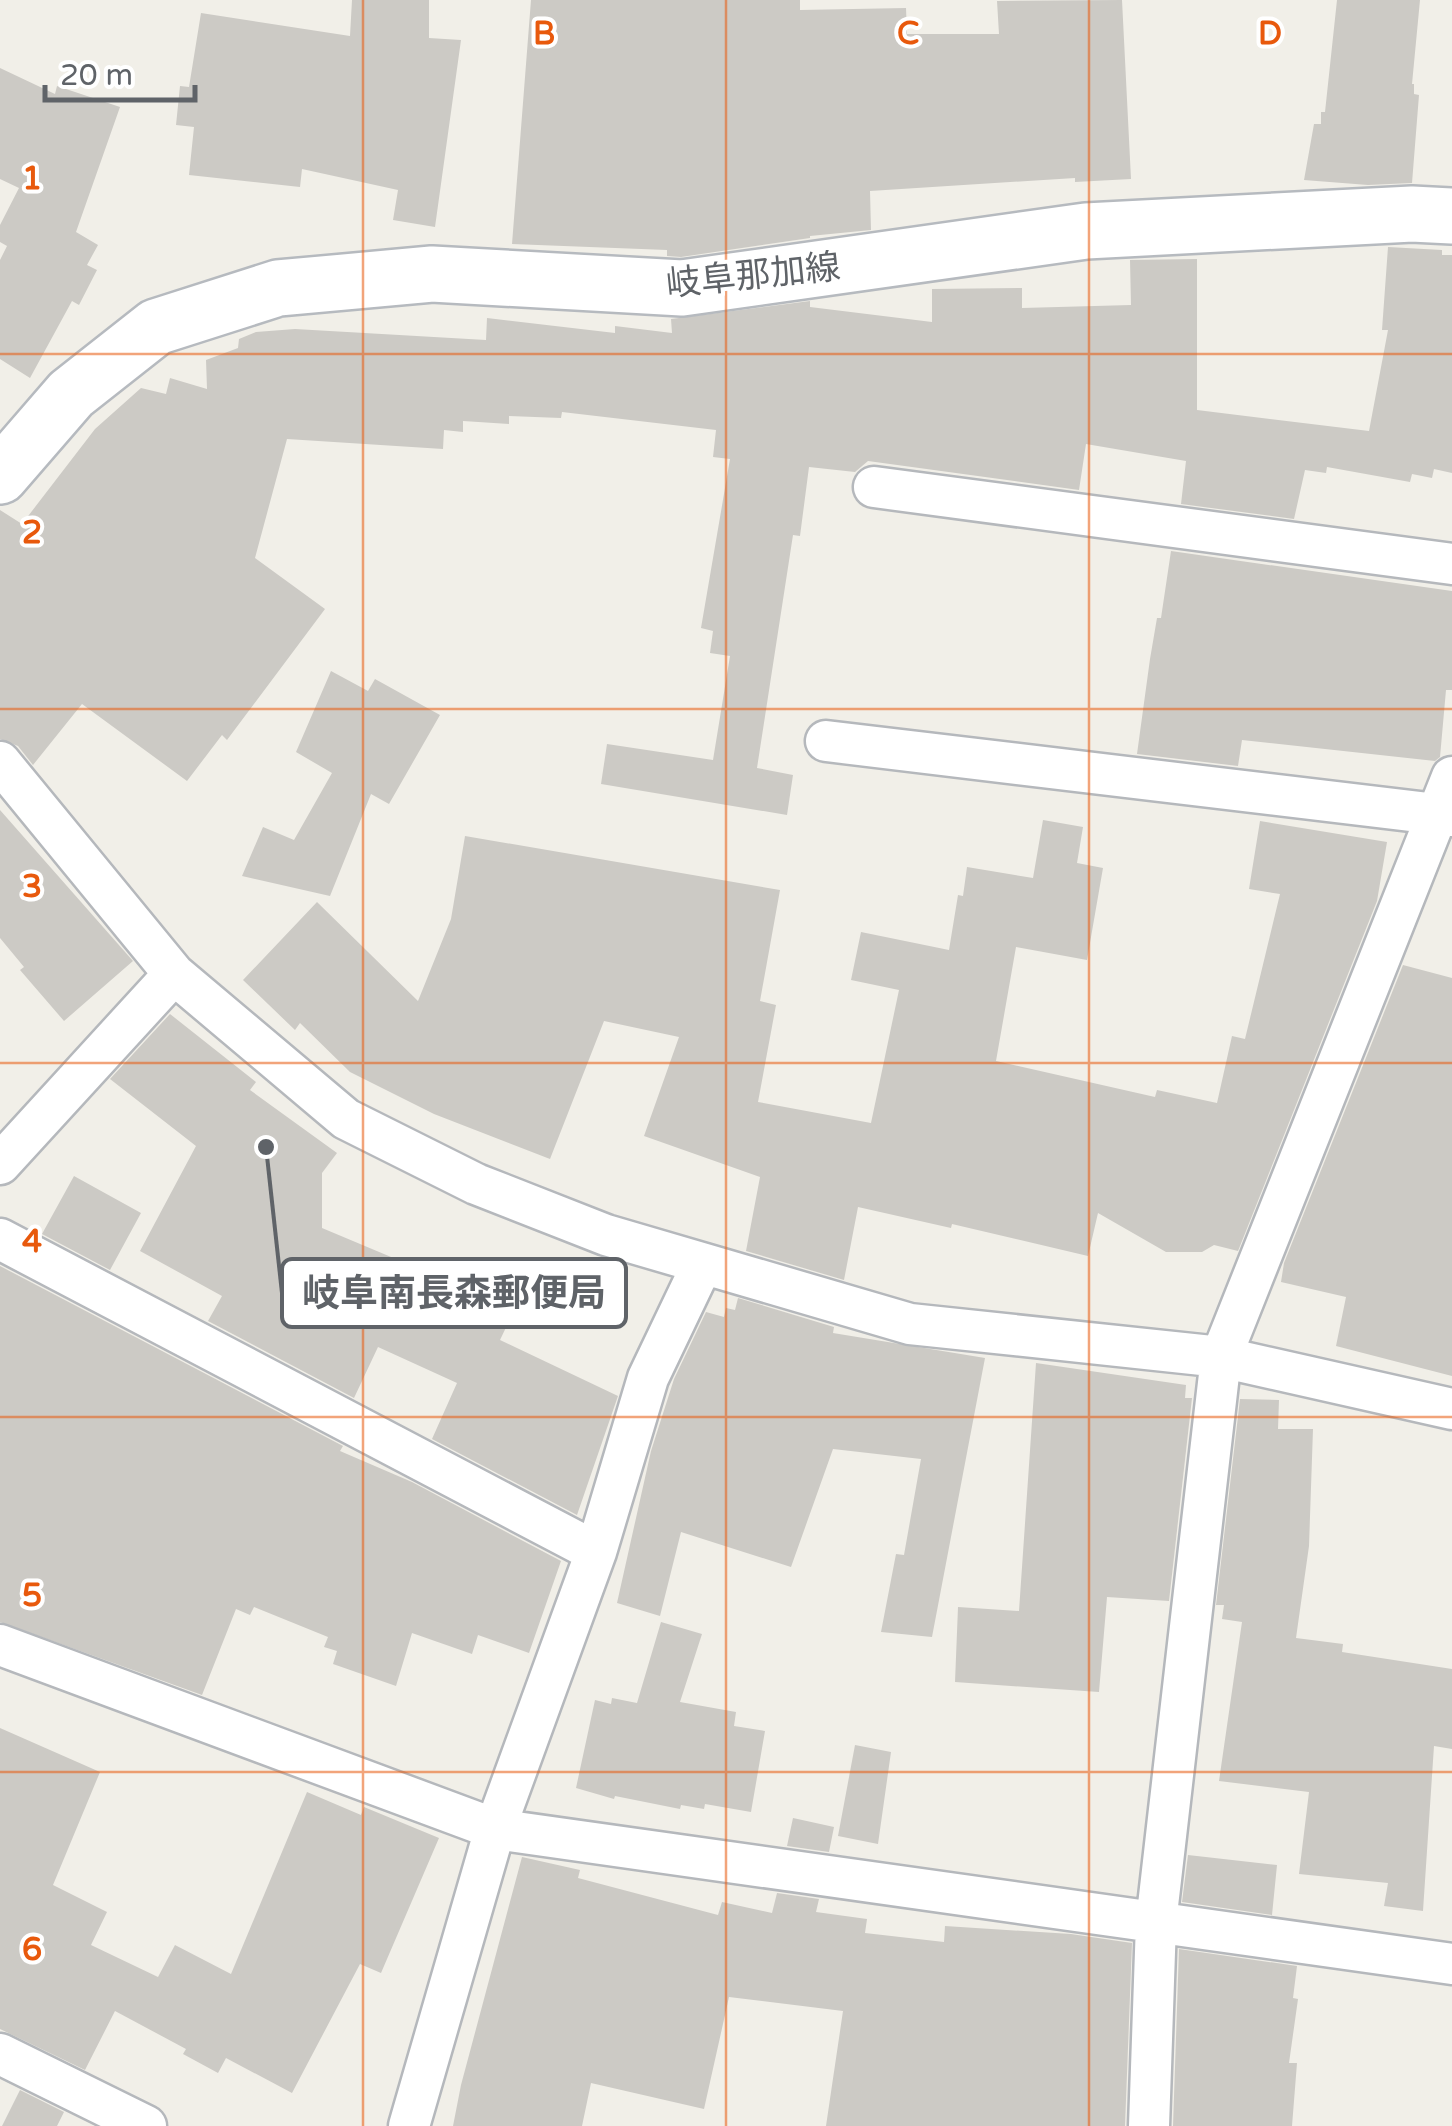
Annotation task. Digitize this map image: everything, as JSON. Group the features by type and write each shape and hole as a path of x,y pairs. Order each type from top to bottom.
{"main road":[{"name":"岐阜那加線","path":"0,476 71,394 156,327 278,288 432,274 682,288 1086,231 1412,214 1452,216"}],"street":[{"path":"874,487 1452,564"},
{"path":"826,741 1447,802 1221,1357 1156,1923 1149,2126"},
{"path":"0,762 174,974 346,1119 476,1184 606,1236 910,1324 1221,1357 1452,1410"},
{"path":"0,1164 174,974"},
{"path":"0,1239 596,1552"},
{"path":"409,2126 495,1829 596,1552 648,1378 702,1265"},
{"path":"0,1645 495,1829 1452,1964"},
{"path":"0,2054 146,2126"}],"building":[{"path":"352,0 429,0 429,38 461,40 435,227 393,220 398,190 302,169 300,187 189,175 194,127 176,125 180,86 189,87 201,13 350,36"},
{"path":"531,0 800,0 800,10 906,8 907,34 999,34 997,1 1122,0 1131,179 1075,182 1075,178 870,191 871,230 681,257 667,256 667,250 512,244"},
{"path":"1337,0 1420,0 1412,84 1414,94 1419,95 1412,183 1368,185 1304,180 1314,124 1321,124 1321,112 1325,112"},
{"path":"0,68 55,94 57,86 120,107 76,232 98,245 87,265 97,270 79,305 72,301 30,378 0,359 0,260 7,246 0,242 0,225 19,188 0,179"},
{"path":"1388,247 1442,250 1442,255 1452,255 1452,473 1434,469 1432,478 1412,474 1410,482 1327,467 1326,473 1305,470 1294,519 1181,504 1186,461 1086,444 1079,490 868,461 855,472 809,467 800,536 793,535 757,768 793,775 787,815 601,784 607,744 713,760 730,656 710,653 713,631 701,628 730,459 713,457 716,430 562,412 561,418 509,416 509,424 463,421 463,432 444,430 443,449 287,439 255,558 325,609 227,740 222,735 187,781 82,704 33,765 18,746 0,739 0,510 22,524 95,429 141,388 166,394 170,378 207,389 206,360 238,348 239,339 256,332 295,329 486,340 487,318 615,333 615,326 672,333 671,319 810,301 810,307 932,322 932,289 1022,288 1022,308 1131,305 1130,260 1197,259 1197,410 1369,431 1388,330 1382,330"},
{"path":"1171,551 1452,591 1452,690 1446,690 1440,757 1435,761 1242,740 1238,766 1137,754"},
{"path":"331,671 368,691 375,679 440,715 389,804 371,794 330,896 242,876 263,827 294,840 332,773 296,752"},
{"path":"0,810 133,961 64,1021 20,970 24,967 0,938"},
{"path":"1043,820 1083,827 1077,863 1103,868 1087,960 1016,947 996,1061 1155,1097 1157,1090 1217,1103 1232,1036 1245,1039 1280,894 1249,889 1260,821 1387,842 1377,901 1238,1251 1214,1245 1202,1252 1166,1252 1098,1213 1088,1256 858,1207 844,1280 746,1251 760,1177 644,1136 679,1037 604,1021 550,1159 434,1114 350,1072 300,1023 295,1030 243,980 317,902 418,1001 451,919 465,836 780,890 760,1001 776,1005 758,1102 871,1123 899,990 851,980 861,932 949,950 967,867 1033,878"},
{"path":"1403,965 1452,978 1452,1376 1336,1346 1346,1297 1281,1282 1284,1263"},
{"path":"170,1014 256,1082 250,1090 337,1153 322,1173 322,1228 403,1262 401,1267 511,1317 500,1340 618,1396 577,1515 432,1439 457,1383 378,1347 354,1398 208,1321 222,1296 140,1251 196,1146 110,1079"},
{"path":"74,1176 141,1213 110,1270 42,1234"},
{"path":"0,1266 343,1446 340,1451 412,1482 561,1561 529,1653 478,1635 472,1654 412,1633 396,1686 333,1664 337,1651 324,1647 328,1637 254,1607 250,1615 236,1609 202,1695 0,1622"},
{"path":"738,1298 834,1327 833,1333 985,1358 932,1637 881,1632 896,1554 904,1555 921,1459 833,1449 791,1567 681,1532 660,1616 617,1603 651,1451 674,1379 706,1312 724,1317 726,1308 735,1310"},
{"path":"1036,1363 1186,1385 1185,1398 1192,1398 1169,1601 1107,1597 1099,1692 955,1682 958,1607 1019,1611"},
{"path":"1240,1399 1279,1400 1278,1429 1313,1429 1309,1546 1296,1638 1343,1644 1342,1652 1452,1669 1452,1749 1434,1746 1423,1911 1384,1906 1388,1883 1299,1874 1309,1792 1219,1781 1242,1622 1222,1619 1224,1605 1216,1605"},
{"path":"661,1622 702,1634 680,1702 736,1712 734,1726 765,1731 751,1812 705,1804 704,1809 681,1805 680,1809 615,1796 614,1799 576,1788 595,1700 611,1704 612,1698 637,1703"},
{"path":"0,1728 100,1772 53,1885 107,1912 91,1945 158,1977 175,1945 231,1974 307,1792 361,1815 364,1807 439,1838 381,1973 360,1964 292,2093 226,2058 218,2073 183,2054 186,2049 115,2011 85,2070 0,2029"},
{"path":"855,1745 891,1752 878,1844 838,1836"},
{"path":"793,1818 834,1827 829,1852 787,1846"},
{"path":"1188,1855 1277,1865 1272,1915 1182,1902"},
{"path":"522,1857 580,1870 578,1878 718,1915 722,1902 772,1913 777,1893 819,1899 816,1912 867,1919 865,1933 944,1942 945,1926 1071,1934 1132,1943 1125,2126 826,2126 843,2011 729,1997 704,2109 591,2083 582,2126 453,2126"},
{"path":"1179,1949 1297,1966 1293,1998 1298,1999 1289,2063 1297,2063 1292,2126 1173,2126"},
{"path":"20,2090 64,2112 57,2126 2,2126"}],"place":[{"name":"岐阜南長森郵便局","path":"266,1147"}]}
